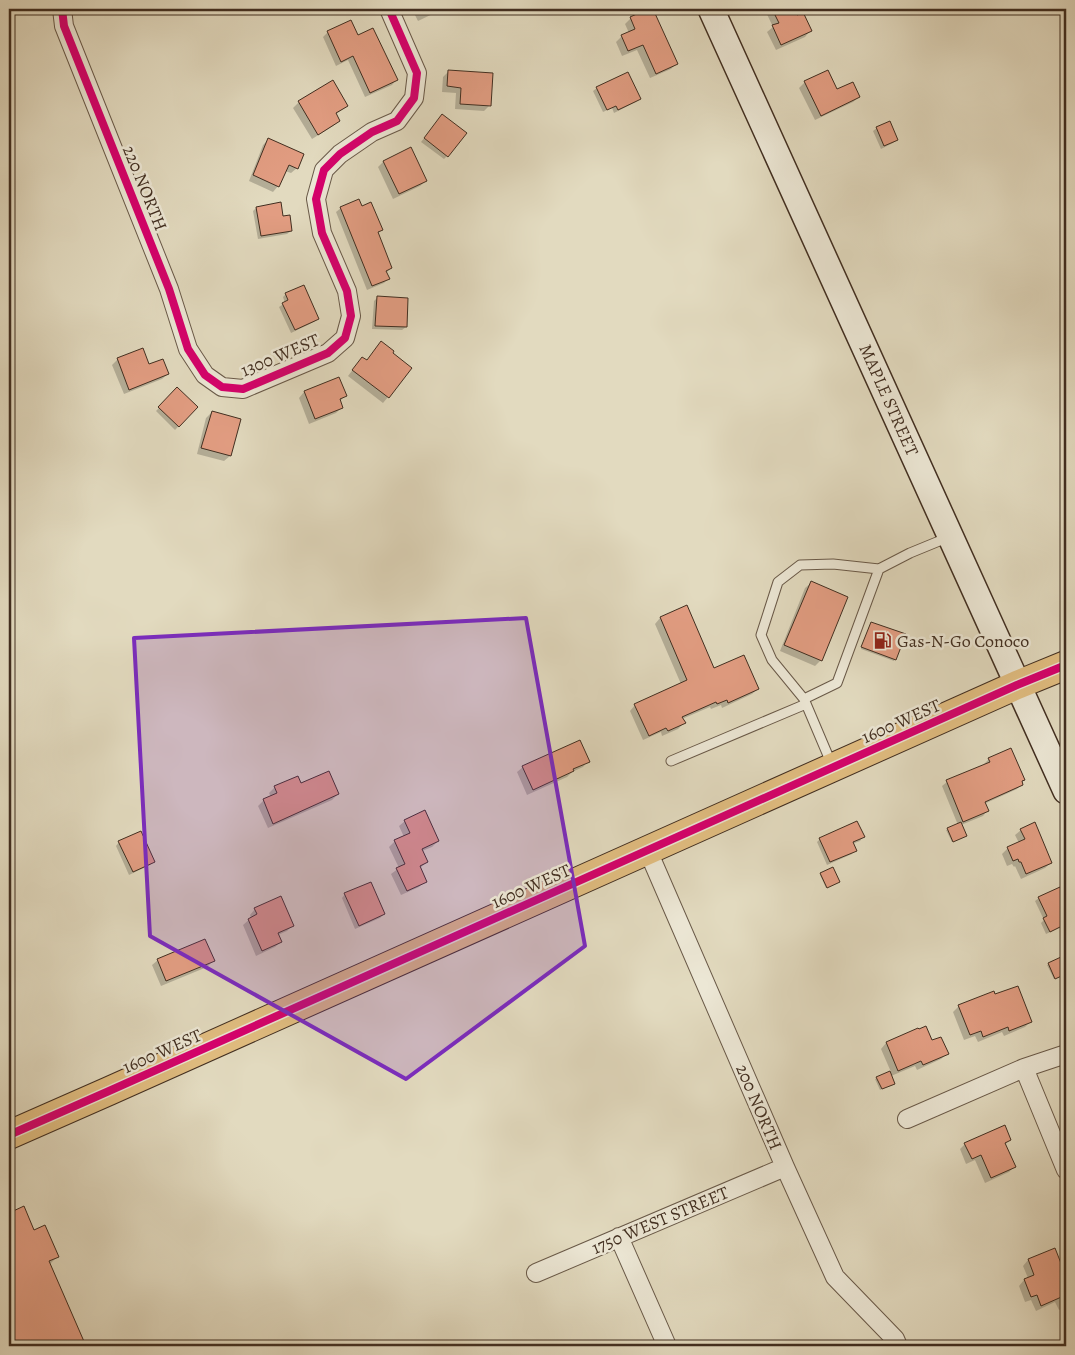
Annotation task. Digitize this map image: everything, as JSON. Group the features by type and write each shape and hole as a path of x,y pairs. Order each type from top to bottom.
{"main road":[{"name":"MAPLE STREET","path":"711,9 1066,791"},
{"name":"1600 WEST","path":"9,1134 126,1084 1017,684 1066,665"}],"street":[{"name":"220 NORTH","path":"62,9 64,26 169,289 188,350 205,375"},
{"name":"1300 WEST","path":"205,375 222,387 243,389 328,353 345,338 351,316 347,291 322,232 316,199 324,170 340,154 372,132 396,121 414,98 417,73 389,9"},
{"name":"200 NORTH","path":"648,850 785,1167 835,1277 895,1339 898,1346"},
{"path":"907,1119 1024,1068 1066,1054"},
{"path":"1024,1068 1066,1170"},
{"name":"1750 WEST STREET","path":"536,1273 785,1167"},
{"path":"619,1238 667,1346"}],"lane":[{"path":"834,767 805,701 772,660 760,635 778,582 800,565 833,564 879,569 910,553 951,536"},
{"path":"671,761 805,701 837,683 879,569"}],"highlighted area":[{"path":"526,618 585,946 406,1079 150,936 134,638"}],"building":[{"path":"648,9 653,9 678,64 656,74 643,45 628,51 621,35 635,29 630,17"},
{"path":"772,9 794,9 797,15 803,12 812,31 781,45 772,25 779,23"},
{"path":"351,20 358,35 373,28 398,80 370,93 353,56 341,62 327,31"},
{"path":"448,70 493,73 491,106 460,104 461,88 447,86"},
{"path":"828,70 837,89 853,82 860,97 821,116 804,81"},
{"path":"628,72 641,99 618,110 616,106 607,110 596,87"},
{"path":"333,80 348,106 336,113 340,121 318,135 298,101"},
{"path":"442,114 467,133 448,157 424,138"},
{"path":"890,121 898,140 884,146 876,127"},
{"path":"268,138 304,154 298,169 289,165 279,187 253,175"},
{"path":"411,147 427,181 399,194 383,161"},
{"path":"359,199 362,206 371,202 383,230 378,232 392,268 386,271 390,279 372,286 340,207"},
{"path":"281,202 283,216 290,215 292,231 261,236 256,207"},
{"path":"304,285 319,319 295,330 282,303 288,300 285,293"},
{"path":"377,296 408,298 407,327 375,326"},
{"path":"381,341 412,368 389,398 352,370 362,357 367,360"},
{"path":"143,348 149,364 163,359 169,374 129,390 117,358"},
{"path":"339,377 347,396 340,399 343,408 315,419 304,391"},
{"path":"177,387 198,407 179,427 158,407"},
{"path":"212,411 241,419 231,456 201,448"},
{"path":"811,581 848,597 822,661 784,645"},
{"path":"687,605 714,668 744,655 759,689 728,703 727,700 717,704 716,702 682,717 686,723 668,731 666,728 649,736 634,704 687,680 660,617"},
{"name":"Gas-N-Go Conoco","path":"871,622 906,634 896,660 861,647"},
{"path":"580,740 590,762 533,790 522,766"},
{"path":"1011,748 1025,780 1022,781 1023,785 985,802 989,811 963,822 946,780 990,762 988,758"},
{"path":"329,771 339,794 273,824 263,799 277,793 274,786 298,776 301,783"},
{"path":"425,810 439,841 422,849 428,862 420,866 427,882 407,891 396,868 405,864 394,840 410,833 404,820"},
{"path":"857,821 865,837 853,842 857,851 830,862 819,838"},
{"path":"961,822 967,836 953,842 947,828"},
{"path":"1035,822 1052,863 1026,874 1018,859 1013,861 1007,847 1025,839 1020,829"},
{"path":"141,831 155,862 133,872 118,841"},
{"path":"833,867 840,882 827,888 820,873"},
{"path":"371,882 385,914 359,926 344,893"},
{"path":"1060,887 1066,901 1066,924 1050,932 1043,918 1047,916 1038,897"},
{"path":"281,896 294,926 278,933 282,942 262,951 248,919 257,914 254,908"},
{"path":"205,939 215,961 166,981 157,959"},
{"path":"1061,957 1066,974 1055,979 1048,963"},
{"path":"1018,986 1032,1022 1009,1031 1008,1027 983,1037 981,1031 970,1035 958,1005 994,991 995,994"},
{"path":"926,1026 932,1040 941,1037 949,1054 923,1065 921,1061 898,1071 886,1042"},
{"path":"890,1071 895,1084 882,1089 876,1077"},
{"path":"1005,1125 1011,1140 1005,1143 1016,1167 991,1178 981,1155 972,1159 964,1143"},
{"path":"24,1206 34,1230 45,1225 59,1257 49,1261 86,1346 9,1346 9,1213"},
{"path":"1055,1248 1066,1276 1066,1295 1041,1306 1037,1295 1031,1297 1024,1279 1034,1275 1028,1259"}],"cycle path":[{"path":"62,9 64,26 169,289 188,349 205,375 222,387 243,389 328,353 345,338 351,316 347,291 322,233 316,199 324,170 340,154 372,132 397,121 414,98 417,73 389,9"},
{"path":"9,1135 1017,685 1066,665"}],"place":[{"name":"Gas-N-Go Conoco","path":"883,641"}]}
